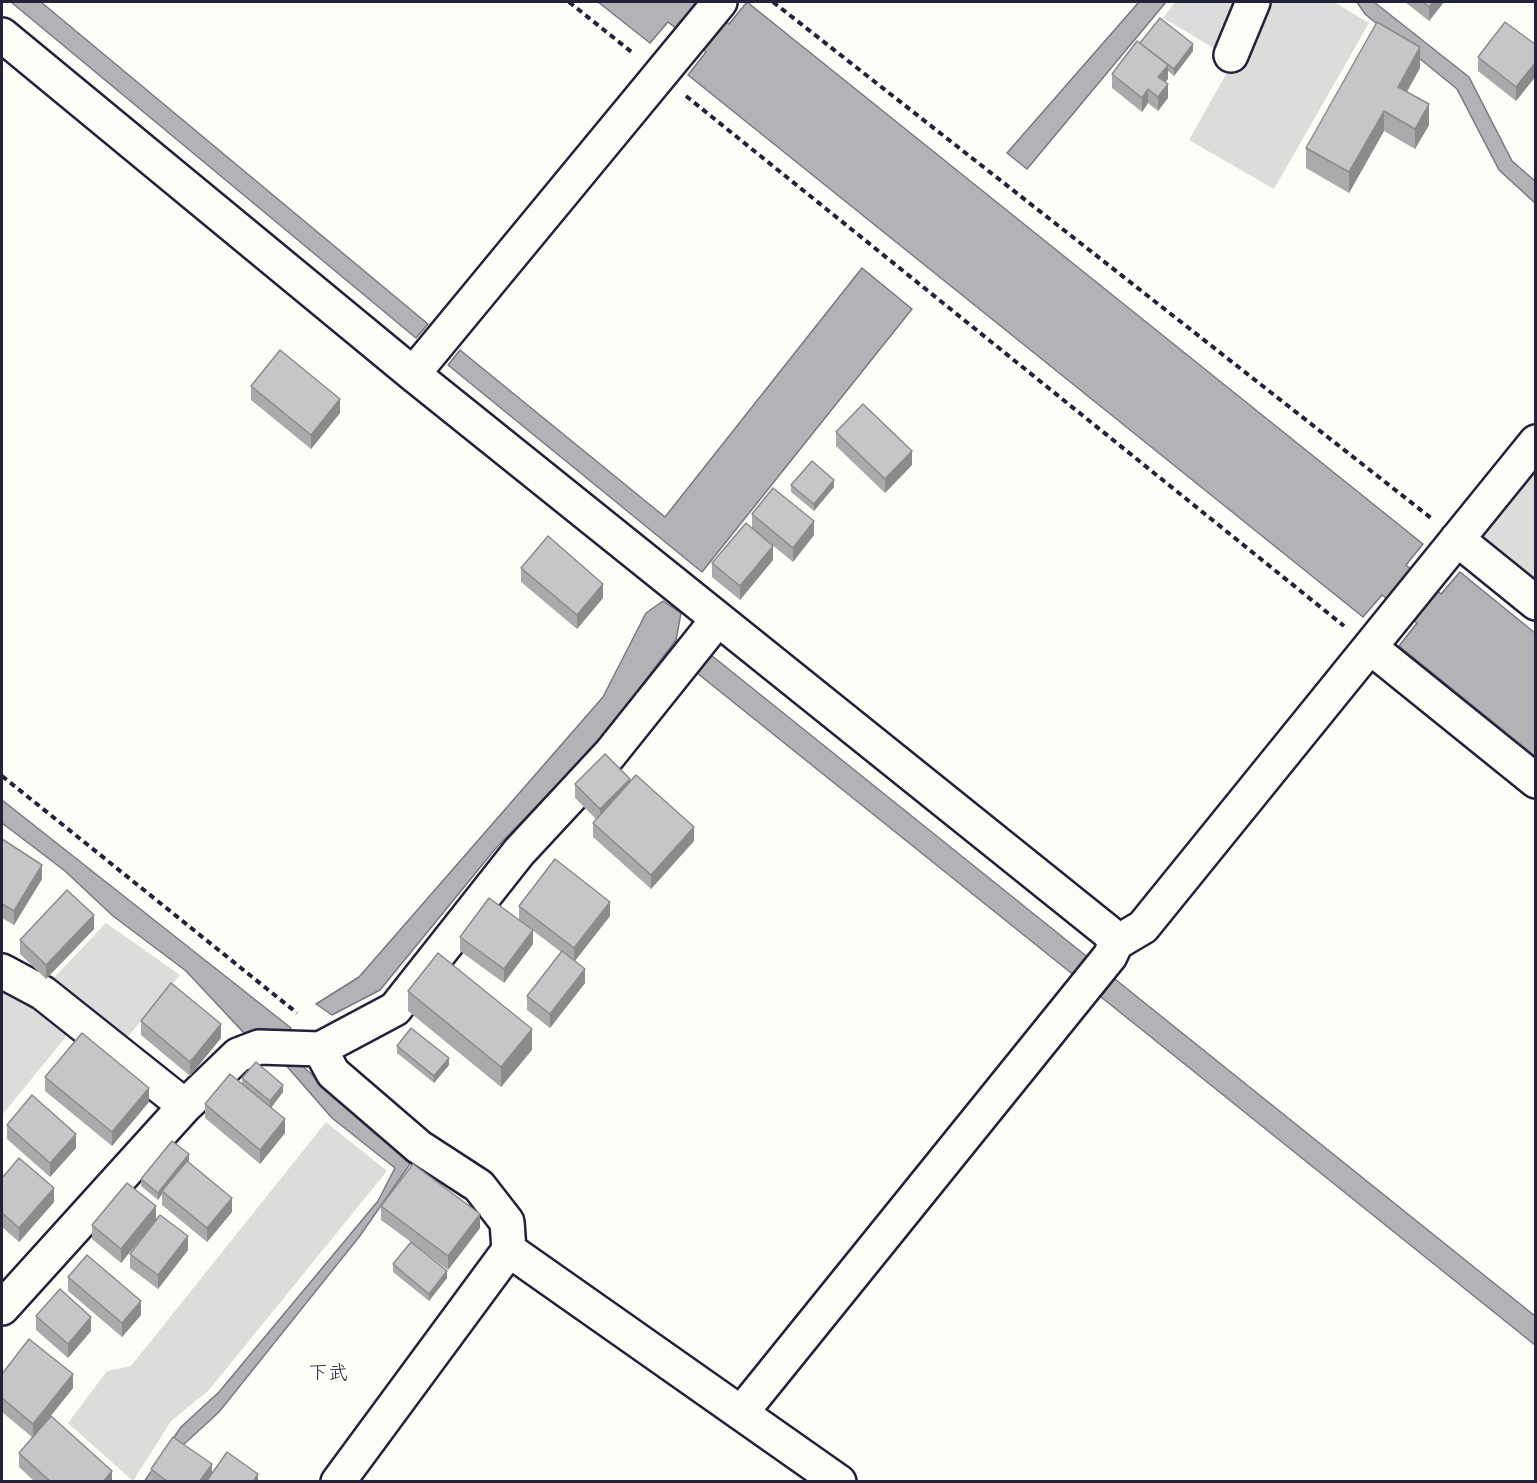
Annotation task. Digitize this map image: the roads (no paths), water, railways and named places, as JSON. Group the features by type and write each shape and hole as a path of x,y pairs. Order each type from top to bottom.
{"street":[{"path":"413,374 719,2"},
{"path":"1231,55 1253,2"},
{"path":"3,40 413,374 1108,932 1113,949"},
{"path":"741,1413 1113,949 1143,927 1536,442"},
{"path":"1457,539 1536,603"},
{"path":"2,1308 185,1106 238,1055 259,1047 320,1049 394,1009 519,852 610,754 718,619"},
{"path":"1370,647 1536,781"},
{"path":"2,971 43,993 185,1106"},
{"path":"320,1049 333,1073 419,1147 479,1186 507,1222 509,1250 338,1482"},
{"path":"509,1250 839,1482"}],"district":[{"name":"下武","path":"328,1376"}]}
